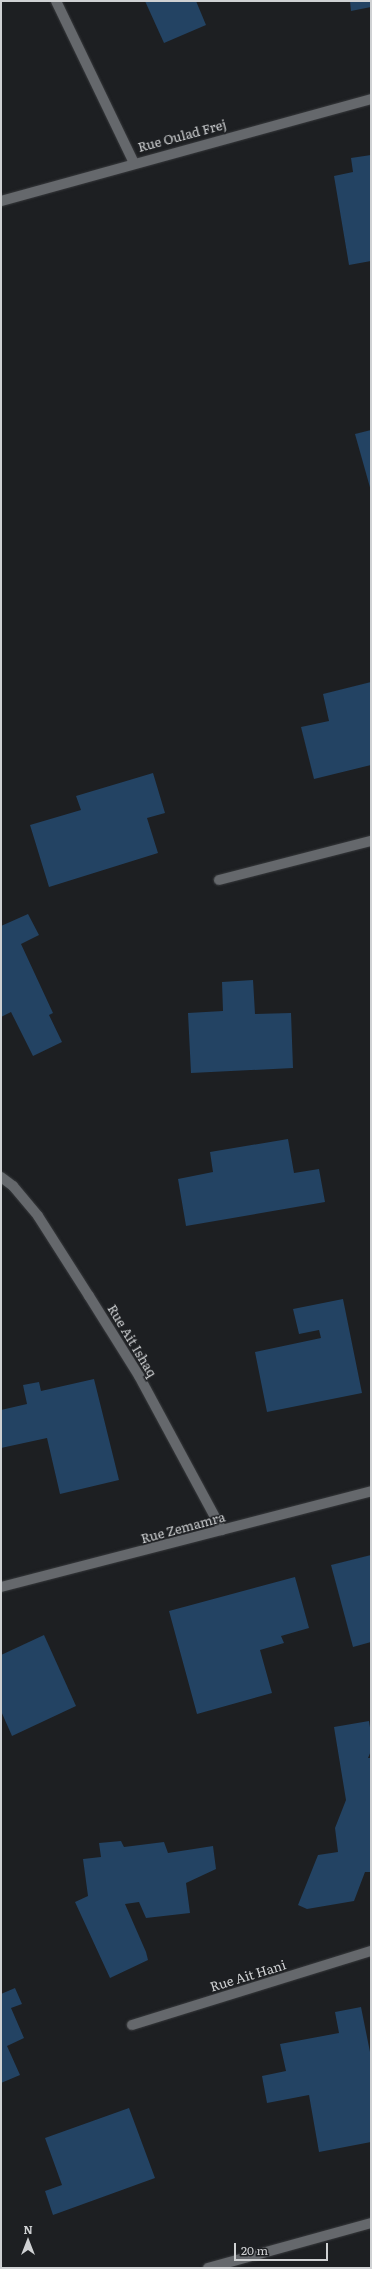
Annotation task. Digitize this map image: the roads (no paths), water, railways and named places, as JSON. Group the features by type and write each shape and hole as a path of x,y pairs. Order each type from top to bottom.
{"street":[{"path":"56,1 134,163"},
{"name":"Rue Oulad Frej","path":"1,201 134,163 371,99"},
{"path":"219,880 371,841"},
{"name":"Rue Ait Ishaq","path":"1,1177 13,1186 38,1216 89,1296 138,1376 222,1530"},
{"name":"Rue Zemamra","path":"1,1587 371,1491"},
{"name":"Rue Ait Hani","path":"132,2026 371,1951"},
{"path":"208,2268 371,2223"}]}
